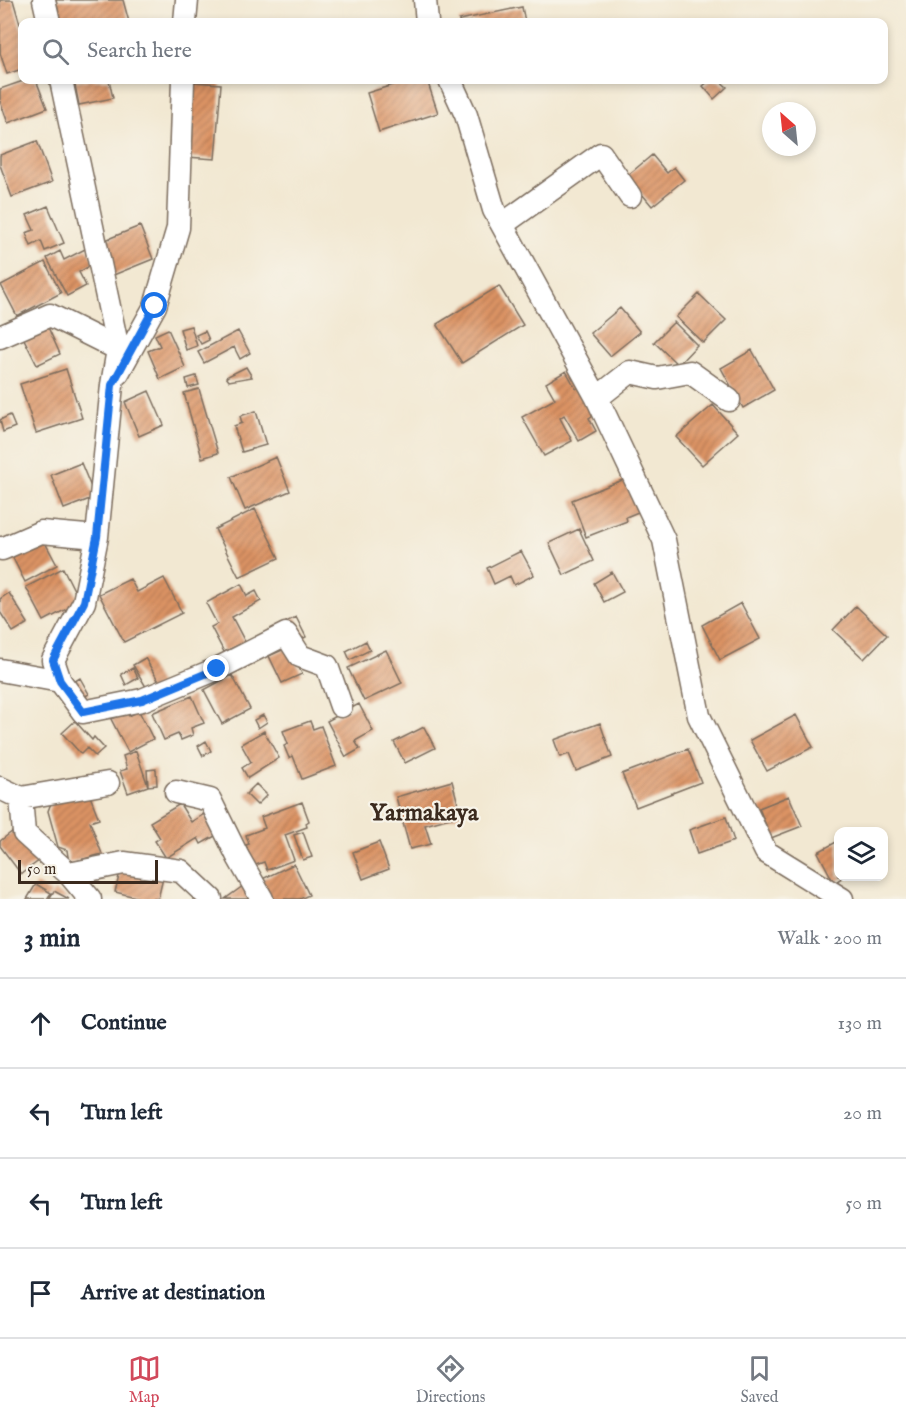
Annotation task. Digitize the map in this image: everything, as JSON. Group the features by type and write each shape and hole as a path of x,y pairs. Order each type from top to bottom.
{"street":[{"path":"44,0 48,18"},
{"path":"185,18 187,0"},
{"path":"425,0 427,18"},
{"path":"62,84 118,349 112,385 97,537 84,602 53,660 60,681 83,712 142,700 217,669 286,634 300,656 327,666 341,706"},
{"path":"112,385 155,306 178,228 183,84"},
{"path":"452,84 466,115 494,210 597,398 664,540 699,716 766,852 842,899"},
{"path":"503,224 601,154 630,196"},
{"path":"0,337 50,315 118,349"},
{"path":"597,398 630,372 657,378 690,372 729,400"},
{"path":"0,548 41,532 97,537"},
{"path":"0,670 60,681"},
{"path":"0,788 21,798 108,783"},
{"path":"176,792 210,800 238,858 262,899"},
{"path":"21,798 24,833 69,874 90,899"},
{"path":"69,874 124,863 181,871 212,899"}],"building":[{"path":"0,0 13,0 18,18 18,70 7,74 0,53"},
{"path":"53,0 123,0 128,18 58,18"},
{"path":"522,7 524,18 469,18"},
{"path":"18,83 38,84 47,108 8,123 0,101 0,89"},
{"path":"75,84 110,84 113,98 79,105"},
{"path":"193,84 221,84 215,159 187,157"},
{"path":"396,84 428,84 438,113 379,132 367,93"},
{"path":"724,84 727,87 714,99 703,86"},
{"path":"37,141 52,182 12,197 0,165 0,155"},
{"path":"652,155 667,173 674,167 684,180 652,206 627,176"},
{"path":"48,206 64,243 45,251 41,241 31,246 26,233 34,230 27,215"},
{"path":"140,226 153,259 111,276 98,243"},
{"path":"87,248 95,263 79,272 86,286 67,296 47,258 60,251 64,260"},
{"path":"45,262 61,293 17,316 1,285"},
{"path":"499,286 523,325 462,363 437,324"},
{"path":"699,294 726,320 703,343 676,317"},
{"path":"620,308 640,332 610,356 590,333"},
{"path":"674,322 697,345 678,365 654,342"},
{"path":"47,325 60,354 37,365 23,337"},
{"path":"191,326 197,346 186,350 180,329"},
{"path":"168,329 185,367 160,379 148,351 160,346 155,335"},
{"path":"205,331 209,340 201,344 196,335"},
{"path":"238,331 250,353 240,359 234,347 204,363 198,352"},
{"path":"752,350 774,390 743,408 721,368"},
{"path":"246,367 252,377 229,381 226,377"},
{"path":"66,369 82,418 36,433 20,384"},
{"path":"566,371 576,389 580,386 595,414 589,418 596,431 579,441 564,415 560,418 572,441 544,456 522,417 555,399 546,383"},
{"path":"196,376 199,385 188,388 186,379"},
{"path":"199,389 218,453 202,458 184,393"},
{"path":"149,391 164,425 139,436 125,402"},
{"path":"713,405 738,433 702,465 676,437"},
{"path":"256,411 266,445 242,452 234,426 242,423 240,416"},
{"path":"10,415 15,427 3,432 0,420"},
{"path":"276,457 290,491 245,510 231,477"},
{"path":"81,463 95,497 64,509 51,475"},
{"path":"625,479 638,512 626,517 627,521 586,537 572,500"},
{"path":"255,509 279,558 239,577 215,529"},
{"path":"579,529 594,561 564,575 549,543"},
{"path":"42,537 57,565 25,582 11,554"},
{"path":"521,551 534,575 514,585 510,576 494,584 487,568"},
{"path":"63,568 80,602 44,621 26,587"},
{"path":"612,572 623,592 604,602 594,583"},
{"path":"164,578 182,613 124,642 99,594 130,579 137,592"},
{"path":"241,584 247,596 256,591 261,601 232,617 245,642 224,652 211,627 217,624 206,603"},
{"path":"9,593 28,623 13,632 0,612 0,599"},
{"path":"741,603 760,639 720,660 702,625"},
{"path":"856,606 887,635 864,659 833,630"},
{"path":"296,617 306,637 296,642 286,622"},
{"path":"366,641 370,650 350,660 346,651"},
{"path":"289,647 302,674 282,683 269,656"},
{"path":"386,650 402,683 364,701 348,668"},
{"path":"145,658 161,685 149,692 133,665"},
{"path":"133,668 138,678 126,685 121,674"},
{"path":"232,675 250,709 222,724 204,690"},
{"path":"80,678 89,694 79,700 70,684"},
{"path":"192,696 204,723 191,728 193,735 181,740 178,734 164,740 152,713"},
{"path":"359,704 373,731 355,741 360,749 346,757 327,721"},
{"path":"127,711 129,716 139,711 153,739 128,752 111,719"},
{"path":"263,715 267,722 258,728 254,720"},
{"path":"796,715 813,747 767,771 750,740"},
{"path":"75,721 92,740 94,737 104,748 95,756 87,748 81,754 62,733"},
{"path":"310,721 313,729 321,726 336,766 302,779 293,756 289,758 284,746 288,744 283,731"},
{"path":"600,723 612,757 576,771 569,754 560,757 554,740"},
{"path":"424,727 435,748 405,763 394,742"},
{"path":"264,731 279,758 248,778 242,768 251,762 241,744"},
{"path":"206,741 211,751 203,756 198,746"},
{"path":"688,749 701,782 636,807 622,774"},
{"path":"136,751 148,786 128,793 120,771 127,769 123,756"},
{"path":"156,769 157,785 148,786 147,770"},
{"path":"452,781 461,815 425,825 431,844 410,849 396,797"},
{"path":"256,784 267,795 257,805 246,794"},
{"path":"90,796 99,819 90,822 102,854 69,863 67,850 58,847 48,811 53,798"},
{"path":"789,796 802,826 771,838 759,808"},
{"path":"302,802 309,821 306,823 307,827 285,835 294,860 267,870 264,862 253,866 246,845 249,844 246,835 265,828 261,817"},
{"path":"180,804 191,822 204,814 217,835 201,844 198,838 166,858 155,841 160,838 150,822"},
{"path":"726,817 734,841 697,854 689,830"},
{"path":"17,828 40,860 21,874 0,846 0,841"},
{"path":"303,832 312,857 303,860 294,835"},
{"path":"379,842 389,869 363,879 353,852"},
{"path":"834,843 834,881 837,881 834,883 818,852"},
{"path":"294,864 309,895 300,899 269,899 260,880"},
{"path":"121,868 163,878 158,899 144,899 115,892"},
{"path":"36,884 51,893 47,899 27,899"},
{"path":"243,886 253,899 225,899"},
{"path":"54,891 69,899 49,899"}],"district":[{"name":"Yarmakaya","path":"424,813"}],"route":[{"path":"155,306 112,385 97,537 84,602 53,660 60,681 83,712 142,700 217,669"}]}
